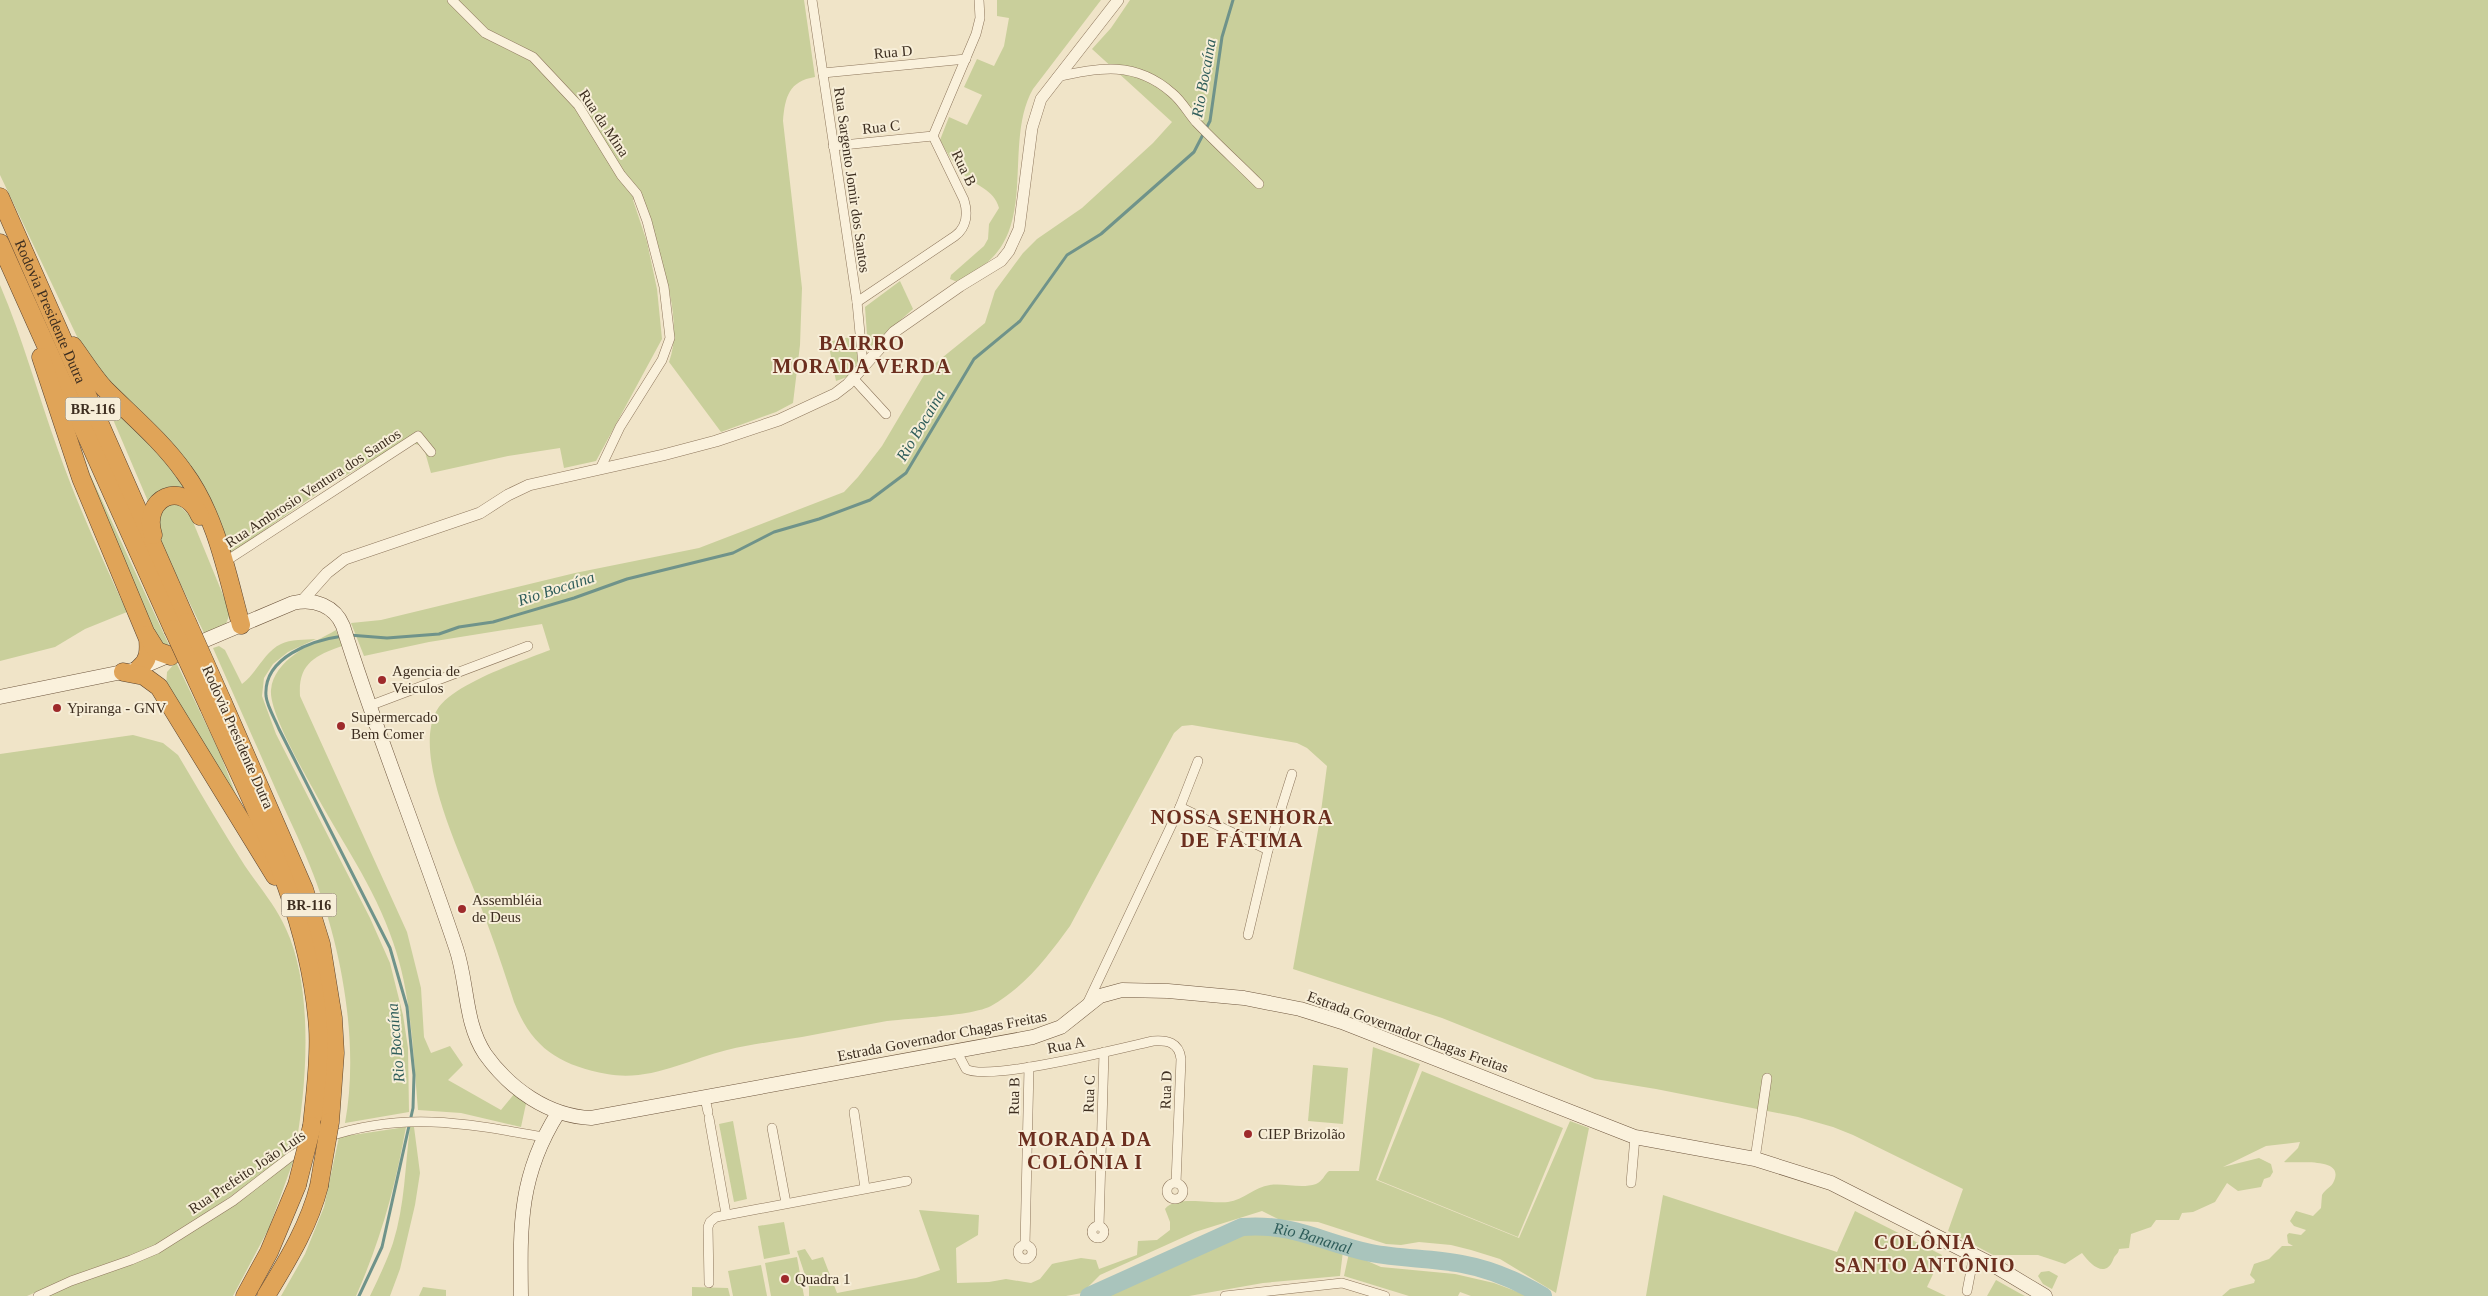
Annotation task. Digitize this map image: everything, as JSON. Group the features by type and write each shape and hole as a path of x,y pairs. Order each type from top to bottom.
{"highway":[{"name":"Rodovia Presidente Dutra","path":"0,196 48,309 161,561 180,625"},
{"name":"Rodovia Presidente Dutra","path":"0,243 26,304 304,889 321,944 333,1018 335,1053 330,1122 319,1186 304,1228 258,1293"},
{"path":"26,304 81,478 145,630 157,651 166,658 152,671 159,687 297,913"},
{"path":"48,309 94,377 184,471 204,508 242,625"},
{"path":"161,561 151,531 152,511 163,498 177,496 188,499 195,506 223,563"},
{"path":"131,670 146,660 149,652 145,630"},
{"path":"131,670 144,676 159,687"},
{"name":"Rodovia Presidente Dutra","path":"216,705 297,913 314,990 318,1029 312,1126 297,1185 258,1293"}],"main road":[{"path":"0,696 131,670 166,658 303,600"},
{"name":"Estrada Governador Chagas Freitas","path":"303,600 314,601 327,608 337,616 343,626 457,951 470,1018 478,1040 492,1063 509,1080 540,1104 558,1113 592,1118 708,1110 957,1052 1044,1035 1066,1024 1105,994 1122,990 1147,990 1244,998 1282,1005 1342,1022 1635,1137 1755,1159 1831,1183 1974,1255 2045,1296"},
{"path":"521,1296 520,1241 524,1198 532,1164 543,1137 558,1113"}],"street":[{"name":"Rua da Mina","path":"452,0 485,33 533,57 578,105 621,175 637,194 646,221 664,287 670,338 662,360 620,427 600,469"},
{"name":"Rua Sargento Jomir dos Santos","path":"812,0 856,302 863,365"},
{"path":"933,136 979,26 979,0"},
{"path":"303,600 328,572 346,559 480,513 529,485 662,456 780,420 827,399 853,378 902,325 960,286 1002,261 1016,238 1034,119 1045,92 1118,0"},
{"name":"Rua D","path":"823,72 966,59"},
{"path":"1057,77 1109,68 1128,70 1152,80 1168,90 1196,122 1259,184"},
{"name":"Rua C","path":"833,146 933,136"},
{"name":"Rua B","path":"856,302 955,236 964,225 966,211 964,200 933,136"},
{"path":"853,378 886,414"},
{"name":"Rua Ambrosio Ventura dos Santos","path":"223,563 418,436 431,452"},
{"path":"370,706 528,646"},
{"path":"1086,1007 1180,807 1198,761"},
{"path":"1248,935 1268,850 1292,774"},
{"path":"1180,807 1268,850"},
{"name":"Rua A","path":"957,1052 964,1067 973,1072 992,1072 1029,1067 1165,1040 1170,1041 1178,1049 1181,1059"},
{"name":"Rua C","path":"1098,1226 1104,1052"},
{"name":"Rua D","path":"1176,1183 1181,1059"},
{"name":"Rua B","path":"1025,1245 1029,1067"},
{"path":"1755,1159 1767,1078"},
{"path":"708,1110 726,1214"},
{"path":"854,1112 865,1188"},
{"name":"Rua Prefeito João Luís","path":"38,1296 71,1281 156,1249 233,1201 290,1157 318,1140 346,1131 398,1121 420,1120 464,1123 543,1137"},
{"path":"772,1128 786,1203"},
{"path":"1631,1183 1635,1137"},
{"path":"709,1283 709,1224 716,1217 907,1181"},
{"path":"1967,1291 1974,1255"},
{"path":"1225,1296 1342,1283 1386,1296"}],"green space":[{"path":"0,0 804,0 815,77 799,82 790,91 785,105 783,121 802,288 800,345 793,403 776,412 721,432 669,362 673,344 674,323 667,280 642,198 633,200 647,242 657,289 662,339 596,461 564,468 560,448 508,456 431,473 425,452 420,445 403,442 328,486 227,556 210,507 105,379 82,347 0,175"},
{"path":"997,0 1101,0 1033,89 1024,111 1020,135 1014,210 1008,232 997,253 978,269 964,278 955,281 950,279 951,275 984,246 988,239 989,224 999,208 989,192 962,173 940,140 949,117 967,125 982,95 964,87 977,59 994,66 1004,46 1009,18 997,16"},
{"path":"1130,0 2488,0 2488,1296 2222,1296 2230,1289 2254,1283 2255,1280 2250,1275 2254,1264 2269,1259 2282,1246 2293,1246 2288,1243 2287,1235 2289,1233 2301,1235 2306,1230 2294,1226 2290,1221 2296,1211 2313,1216 2321,1208 2322,1195 2333,1183 2335,1173 2332,1168 2317,1163 2284,1162 2298,1148 2300,1142 2266,1146 2223,1167 2259,1158 2271,1164 2273,1172 2270,1177 2264,1179 2261,1187 2238,1191 2227,1183 2215,1202 2193,1212 2182,1213 2179,1220 2156,1220 2151,1227 2131,1234 2129,1248 2119,1249 2110,1266 2106,1268 2102,1269 2093,1265 2082,1253 2065,1264 2038,1255 1993,1255 1948,1231 1963,1189 1853,1135 1798,1117 1595,1079 1442,1018 1293,969 1320,819 1327,766 1307,748 1297,743 1192,725 1182,726 1174,733 1070,926 1035,970 1003,999 991,1006 970,1012 887,1021 746,1046 712,1054 668,1069 638,1075 623,1076 590,1070 561,1059 539,1043 521,1018 514,1002 502,964 451,833 434,778 430,752 431,729 437,710 445,700 472,682 550,650 542,624 429,642 364,656 351,623 381,620 575,573 699,548 844,492 882,446 927,370 985,323 995,291 1023,253 1037,239 1082,208 1153,143 1172,122 1092,49 1111,28"},
{"path":"900,281 913,309 868,349 865,307"},
{"path":"0,285 66,471 127,612 85,629 55,647 0,661"},
{"path":"855,336 858,351 857,364 850,374 836,381 828,342"},
{"path":"106,403 167,461 185,488 177,487 150,506"},
{"path":"75,442 169,645 159,646"},
{"path":"169,504 179,505 191,517 228,607 229,616 226,624 205,635 159,539 159,510"},
{"path":"336,630 342,646 323,654 310,663 302,676 300,696 407,932 421,988 424,1037 431,1053 450,1046 463,1065 448,1080 501,1110 515,1093 527,1099 521,1127 461,1113 418,1110 408,1004 393,942 367,882 322,806 280,725 272,699 271,690 274,679 287,661 306,647"},
{"path":"316,639 288,652 273,664 264,678 262,696 276,734 370,918 390,963 403,1015 408,1048 409,1112 345,1123 349,1092 349,1027 345,993 331,927 306,856 213,648 219,646 225,650 242,684 265,657 281,644 289,641"},
{"path":"176,662 219,751 243,813 166,687 167,672"},
{"path":"133,735 163,743 178,755 236,852 272,904 286,929 295,953 301,980 306,1038 303,1097 295,1150 213,1209 157,1244 133,1256 73,1276 27,1296 0,1296 0,754"},
{"path":"1373,1047 1420,1064 1376,1180 1519,1238 1570,1121 1589,1128 1556,1293 1500,1259 1471,1250 1451,1245 1419,1242 1401,1245 1386,1244 1318,1222 1280,1220 1262,1211 1195,1232 1100,1275 1082,1293 1066,1296 809,1296 809,1287 797,1251 805,1249 812,1260 823,1257 837,1293 916,1278 940,1270 919,1210 979,1215 978,1235 956,1248 957,1283 989,1282 1006,1279 1031,1283 1040,1279 1052,1264 1081,1258 1096,1260 1099,1269 1137,1255 1138,1241 1157,1240 1170,1230 1170,1222 1165,1209 1177,1202 1234,1201 1264,1186 1310,1185 1316,1184 1329,1171 1359,1171"},
{"path":"1313,1065 1348,1068 1343,1124 1308,1121"},
{"path":"1422,1071 1563,1128 1518,1237 1378,1180"},
{"path":"733,1121 747,1199 734,1202 719,1124"},
{"path":"406,1127 386,1213 373,1254 356,1296 281,1296 305,1254 324,1207 339,1137"},
{"path":"410,1127 414,1127 420,1173 415,1205 400,1269 390,1296 370,1296 388,1256 397,1229"},
{"path":"294,1159 269,1228 233,1296 44,1296 133,1262"},
{"path":"1663,1195 1837,1252 1855,1211 1942,1255 1927,1287 1946,1296 1646,1296"},
{"path":"784,1222 790,1254 764,1259 758,1226"},
{"path":"1270,1231 1291,1235 1343,1251 1340,1276 1263,1283 1189,1296 1097,1296 1219,1241 1248,1232"},
{"path":"1349,1253 1381,1267 1455,1274 1494,1283 1529,1296 1471,1296 1460,1292 1458,1296 1409,1296 1344,1276"},
{"name":"Quadra 1","path":"797,1257 804,1296 771,1296 765,1263"},
{"path":"761,1265 767,1296 733,1296 728,1271"},
{"path":"2049,1271 2058,1276 2052,1289 2043,1284 2038,1276 2041,1272"},
{"path":"1996,1280 2021,1294 2025,1296 1987,1296"},
{"path":"423,1287 446,1290 446,1296 419,1296"},
{"path":"692,1287 728,1288 730,1296 692,1296"}],"waterway":[{"name":"Rio Bocaína","path":"349,635 387,638 439,634 459,627 493,622 574,598 627,579 733,553 774,532 819,519 870,500 906,473 974,359 1020,321 1067,255 1101,234 1194,152 1210,121 1222,37 1233,0"},
{"name":"Rio Bocaína","path":"343,636 305,646 281,661 267,682 266,696 269,708 279,729 390,948 407,1007 414,1075 413,1108 382,1247 359,1296"},
{"name":"Rio Bananal","path":"1089,1296 1242,1227 1278,1228 1371,1253 1472,1266 1504,1276 1543,1296"}],"place":[{"name":"Agencia de Veiculos","path":"382,680"},
{"name":"Ypiranga - GNV","path":"57,708"},
{"name":"Supermercado Bem Comer","path":"341,726"},
{"name":"Assembléia de Deus","path":"462,909"},
{"name":"CIEP Brizolão","path":"1248,1134"},
{"name":"Quadra 1","path":"785,1279"}],"district":[{"name":"BAIRRO MORADA VERDA","path":"862,354"},
{"name":"NOSSA SENHORA DE FÁTIMA","path":"1242,828"},
{"name":"MORADA DA COLÔNIA I","path":"1085,1150"},
{"name":"COLÔNIA SANTO ANTÔNIO","path":"1925,1254"}]}
